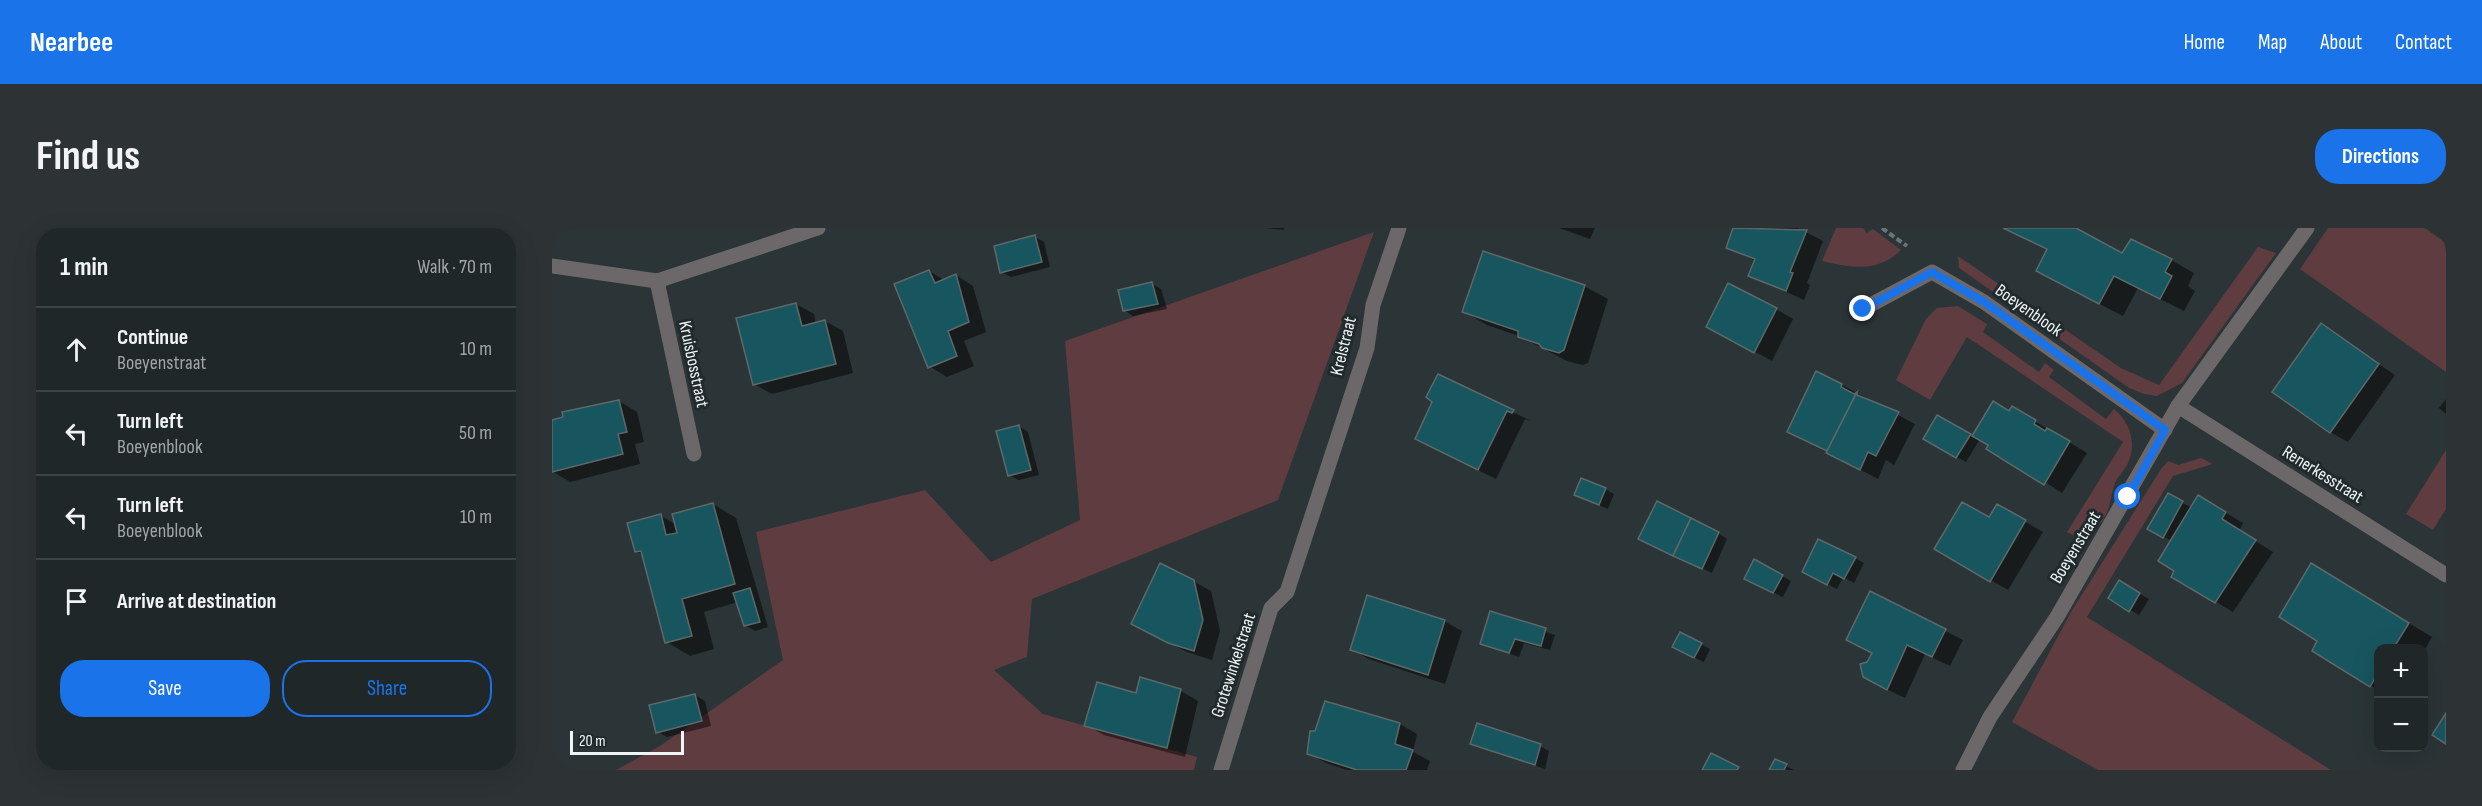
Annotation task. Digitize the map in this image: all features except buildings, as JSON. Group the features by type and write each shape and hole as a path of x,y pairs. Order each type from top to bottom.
{"street":[{"path":"552,266 657,281 818,228"},
{"name":"Krelstraat","path":"1323,474 1367,348 1373,305 1400,228"},
{"name":"Boeyenstraat","path":"1963,770 1990,717 2057,617 2178,406 2307,228"},
{"name":"Boeyenblook","path":"1863,309 1932,272 1984,302 2165,430"},
{"name":"Kruisbosstraat","path":"657,281 694,454"},
{"name":"Renerkesstraat","path":"2178,406 2446,575"},
{"name":"Grotewinkelstraat","path":"1221,770 1271,608 1287,592 1323,474"}],"path":[{"path":"1882,228 1907,246"}],"shaded area":[{"path":"1836,228 1863,228 1867,233 1873,229 1901,250 1883,262 1864,267 1822,261"},
{"path":"2328,228 2425,228 2446,243 2446,372 2300,269"},
{"path":"1374,232 1278,500 1032,599 1027,657 994,670 1043,714 1197,757 1194,770 616,770 660,746 783,660 756,532 925,490 991,562 1080,520 1065,341"},
{"path":"2258,247 2276,253 2182,383 2157,396 2129,388 1959,268 1958,256 2121,368 2159,385"},
{"path":"1958,306 1987,324 1983,332 2039,372 2045,363 2054,370 2049,377 2106,419 2114,409 2128,427 2132,441 2131,455 2127,466 2115,483 2110,505 2098,526 2079,538 2067,532 2123,442 1967,337 1930,400 1896,380 1926,319 1937,308"},
{"path":"2446,450 2446,509 2433,530 2406,514"},
{"path":"2201,458 2213,464 2173,476 2087,617 2331,770 2098,770 2012,722 2071,612 2161,469 2168,461 2178,465"}],"route":[{"path":"1863,309 1932,272 1984,302 2165,430 2128,497"}]}
